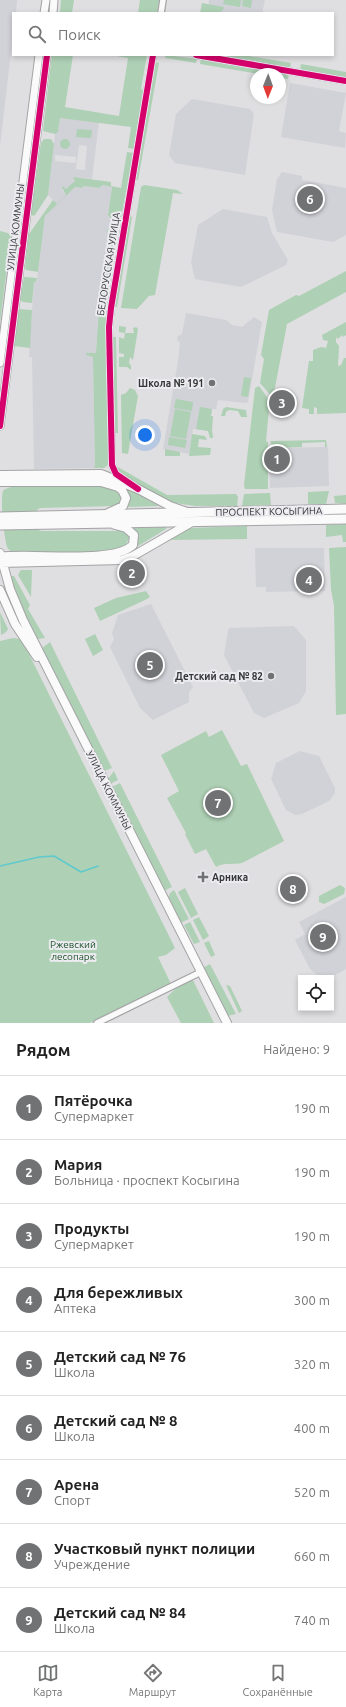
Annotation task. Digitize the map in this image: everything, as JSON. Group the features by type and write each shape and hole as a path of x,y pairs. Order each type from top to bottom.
{"main road":[{"name":"ПРОСПЕКТ КОСЫГИНА","path":"0,475 101,474 138,489 192,517 346,519"},
{"name":"ПРОСПЕКТ КОСЫГИНА","path":"0,482 87,481 110,484 122,490 126,498 123,506 100,520"},
{"name":"ПРОСПЕКТ КОСЫГИНА","path":"38,520 100,520 192,517 346,509"},
{"path":"0,516 38,520"},
{"name":"ПРОСПЕКТ КОСЫГИНА","path":"1,559 122,560 133,556 192,517"},
{"path":"0,525 38,520"},
{"name":"ПРОСПЕКТ КОСЫГИНА","path":"1,559 110,554 121,552 133,545 134,535 126,528 100,520"},
{"name":"УЛИЦА КОММУНЫ","path":"1,559 10,589 23,620 199,973 221,1023"},
{"name":"УЛИЦА КОММУНЫ","path":"0,590 15,624 32,649 199,973 227,1023"}],"street":[{"path":"44,12 46,0"},
{"path":"52,12 54,0"},
{"path":"160,12 163,0"},
{"name":"УЛИЦА КОММУНЫ","path":"0,363 39,56"},
{"name":"УЛИЦА КОММУНЫ","path":"0,426 47,56"},
{"name":"БЕЛОРУССКАЯ УЛИЦА","path":"112,465 109,327 110,308 153,56"},
{"path":"202,56 346,81"},
{"path":"101,474 112,465 116,474 138,489"},
{"path":"97,1023 199,973"}],"shaded area":[{"path":"0,0 17,0 16,12 12,12 12,44 0,146"},
{"path":"209,0 265,0 262,12 208,12"},
{"path":"290,83 346,93 339,131 346,133 345,148 281,137"},
{"path":"192,99 250,109 254,114 245,175 175,163 169,155 176,114"},
{"path":"60,118 99,122 92,179 73,177 76,181 66,189 63,186 62,190 66,195 75,187 82,188 84,186 99,188 103,185 112,187 108,215 113,221 112,227 106,231 113,233 99,309 96,353 86,353 86,355 93,357 95,466 93,468 34,469 32,357 29,357 34,281 37,281 45,216 57,204 48,195 55,134 58,131","holes":["79,145 87,146 85,170 76,169","55,155 76,157 76,163 55,161"]},
{"path":"282,172 302,176 302,180 346,188 346,235 333,242 277,232 272,210 277,179"},
{"path":"223,209 267,217 272,233 288,260 286,265 241,287 195,279 191,262 198,225"},
{"name":"Школа № 191","path":"186,313 226,320 232,325 242,327 254,317 262,322 248,402 218,400 216,409 212,409 208,431 193,429 189,454 163,449 178,361 180,342 177,340 178,336 182,334"},
{"path":"328,447 329,486 270,488 269,448"},
{"path":"255,548 324,548 325,591 266,592 266,587 256,587"},
{"path":"151,604 193,687 189,692 189,702 153,720 140,708 110,647 114,639 112,633 118,615"},
{"name":"Детский сад № 82","path":"294,626 306,640 306,691 299,703 264,718 254,713 224,655 228,631 229,628"},
{"path":"300,751 319,756 335,788 335,793 329,801 302,814 295,815 286,810 271,779 276,763"},
{"path":"346,897 346,969 334,976 317,975 310,969 295,940 305,934 299,922"}],"green space":[{"path":"61,0 74,0 72,12 60,12"},
{"path":"140,0 159,0 157,12 138,12"},
{"path":"224,0 241,0 240,7 223,4"},
{"path":"243,0 252,0 251,8 242,6"},
{"path":"202,3 224,7 220,12 200,12"},
{"path":"52,56 73,56 65,107 119,116 128,58 117,56 147,56 141,89 144,90 134,149 128,148 131,127 60,118 58,132 55,134 43,131"},
{"path":"166,56 174,56 197,59 196,63 165,58"},
{"path":"222,56 249,56 291,63 290,68"},
{"path":"201,59 254,68 250,68 250,72 200,64"},
{"path":"155,62 159,63 138,180 135,179"},
{"path":"301,64 346,72 346,77 300,70"},
{"path":"286,73 289,74 288,79 286,79"},
{"path":"77,129 92,130 91,138 76,137"},
{"path":"44,139 51,139 54,144 48,195 33,216 31,214 41,143"},
{"path":"63,139 67,139 69,140 69,148 63,149 60,146 60,142"},
{"path":"127,152 133,153 121,218 113,221 108,215 112,187 103,185 99,188 84,186 82,188 75,187 45,216 38,272 26,270 25,267 29,234 53,200 57,204 66,195 62,188 63,186 66,189 75,181 74,177 111,182 111,186 121,188"},
{"path":"144,185 177,190 183,194 173,193 155,295 149,296 137,309 121,308 141,187"},
{"path":"129,216 132,217 117,307 114,306"},
{"path":"112,227 118,229 109,280 103,282 113,233 106,231"},
{"path":"0,231 11,234 0,323"},
{"path":"346,271 346,292 287,324 273,398 260,383 264,359 261,355 269,310"},
{"path":"24,277 37,278 36,282 34,282 32,303 23,302 20,300"},
{"path":"102,288 109,296 107,327 109,464 104,468 93,468 95,466 93,357 86,355 86,353 96,353"},
{"path":"18,309 32,310 30,348 14,346"},
{"path":"346,322 346,335 343,337 342,335 338,339 336,337 336,342 339,346 338,366 341,365 344,358 346,358 346,413 317,414 317,408 314,407 314,414 309,414 309,409 302,408 309,361 313,361 313,350 321,347 326,348 328,341 323,340 322,335"},
{"path":"119,326 126,327 125,333 119,332"},
{"path":"136,327 138,329 133,360 130,357 129,363 131,370 127,367 119,367 119,357 124,357 124,354 119,353 119,337 124,339 125,333 134,333 133,328"},
{"path":"113,337 116,337 118,433 115,433"},
{"path":"244,377 251,378 248,397 241,396"},
{"path":"259,386 272,404 273,408 269,408 266,441 268,442 268,489 245,489 244,485 255,388"},
{"path":"130,388 135,390 138,396 128,454 122,453 121,395 126,393"},
{"path":"176,399 193,402 192,411 174,408"},
{"path":"200,407 212,409 211,416 213,416 213,438 210,438 208,431 196,429"},
{"path":"226,407 246,410 247,417 241,417 238,411 229,410 226,412 225,416 221,416 223,409"},
{"path":"175,409 191,412 186,439 170,436"},
{"path":"192,434 205,436 207,440 199,439 198,447 211,448 210,455 189,456"},
{"path":"169,437 187,440 185,448 168,445"},
{"path":"326,440 327,447 325,447 325,442 302,443 302,447 273,448 270,441"},
{"path":"165,449 180,452 180,456 165,456"},
{"path":"116,466 167,495 236,494 238,497 237,506 195,506 169,502 121,475"},
{"path":"73,485 100,486 119,492 122,498 120,504 114,506 40,508 37,510 37,529 41,531 123,531 130,536 126,545 102,551 71,553 12,552 8,549 3,520 2,495 4,490 11,487"},
{"path":"124,487 158,506 128,507 129,495"},
{"path":"329,491 326,504 308,504 308,492"},
{"path":"270,493 271,505 242,506 244,494"},
{"path":"346,495 346,504 335,503 334,496"},
{"path":"346,524 346,542 343,542 342,535 326,537 326,525"},
{"path":"247,526 247,539 166,540 183,530 190,528"},
{"path":"166,527 166,529 125,554 135,532 134,528"},
{"path":"346,547 346,714 336,715 334,606 331,589 329,548"},
{"path":"21,570 32,570 31,597 18,575"},
{"path":"10,576 14,576 30,605 28,609 45,638 38,639 25,614"},
{"path":"146,591 150,597 100,621 94,608 116,598"},
{"path":"0,612 8,629 1,635"},
{"path":"95,634 103,650 93,656 85,639"},
{"name":"Ржевский лесопарк","path":"13,638 20,639 28,652 175,948 166,955 158,957 171,984 90,1023 0,1023 0,641"},
{"path":"50,642 112,768 104,771 42,648"},
{"path":"222,730 241,766 247,764 284,841 242,863 216,867 206,849 195,854 185,834 186,833 167,798 179,791 161,755 206,731 209,737"},
{"path":"114,771 118,780 110,784 108,779"},
{"path":"120,783 172,887 164,891 112,787"},
{"path":"340,885 345,888 344,894 324,904 319,902 319,896"},
{"path":"185,888 198,914 191,918 178,892"},
{"path":"174,890 189,919 180,923 168,898 170,893"},
{"path":"199,917 209,936 203,940 193,920"},
{"path":"190,922 200,942 194,944 184,925"},
{"path":"209,941 215,955 211,957 204,943"},
{"path":"210,964 236,1014 227,1016 203,968"},
{"path":"192,978 214,1023 181,1023 167,997 179,985"},
{"path":"226,985 230,986 242,1011 239,1013"}],"waterway":[{"path":"0,866 39,857 54,856 81,872 98,866"}],"cycle path":[{"path":"0,426 47,56"},
{"path":"138,489 116,474 112,465 109,327 153,56"},
{"path":"202,56 346,81"}],"place":[{"name":"Детский сад № 8","path":"310,199"},
{"name":"Школа № 191","path":"212,383"},
{"name":"Продукты","path":"282,403"},
{"name":"Пятёрочка","path":"277,459"},
{"name":"Мария","path":"132,573"},
{"name":"Для бережливых","path":"309,580"},
{"name":"Детский сад № 76","path":"150,665"},
{"name":"Детский сад № 82","path":"271,676"},
{"name":"Арена","path":"218,803"},
{"name":"Арника","path":"203,877"},
{"name":"Участковый пункт полиции","path":"293,889"},
{"name":"Детский сад № 84","path":"323,937"}]}
